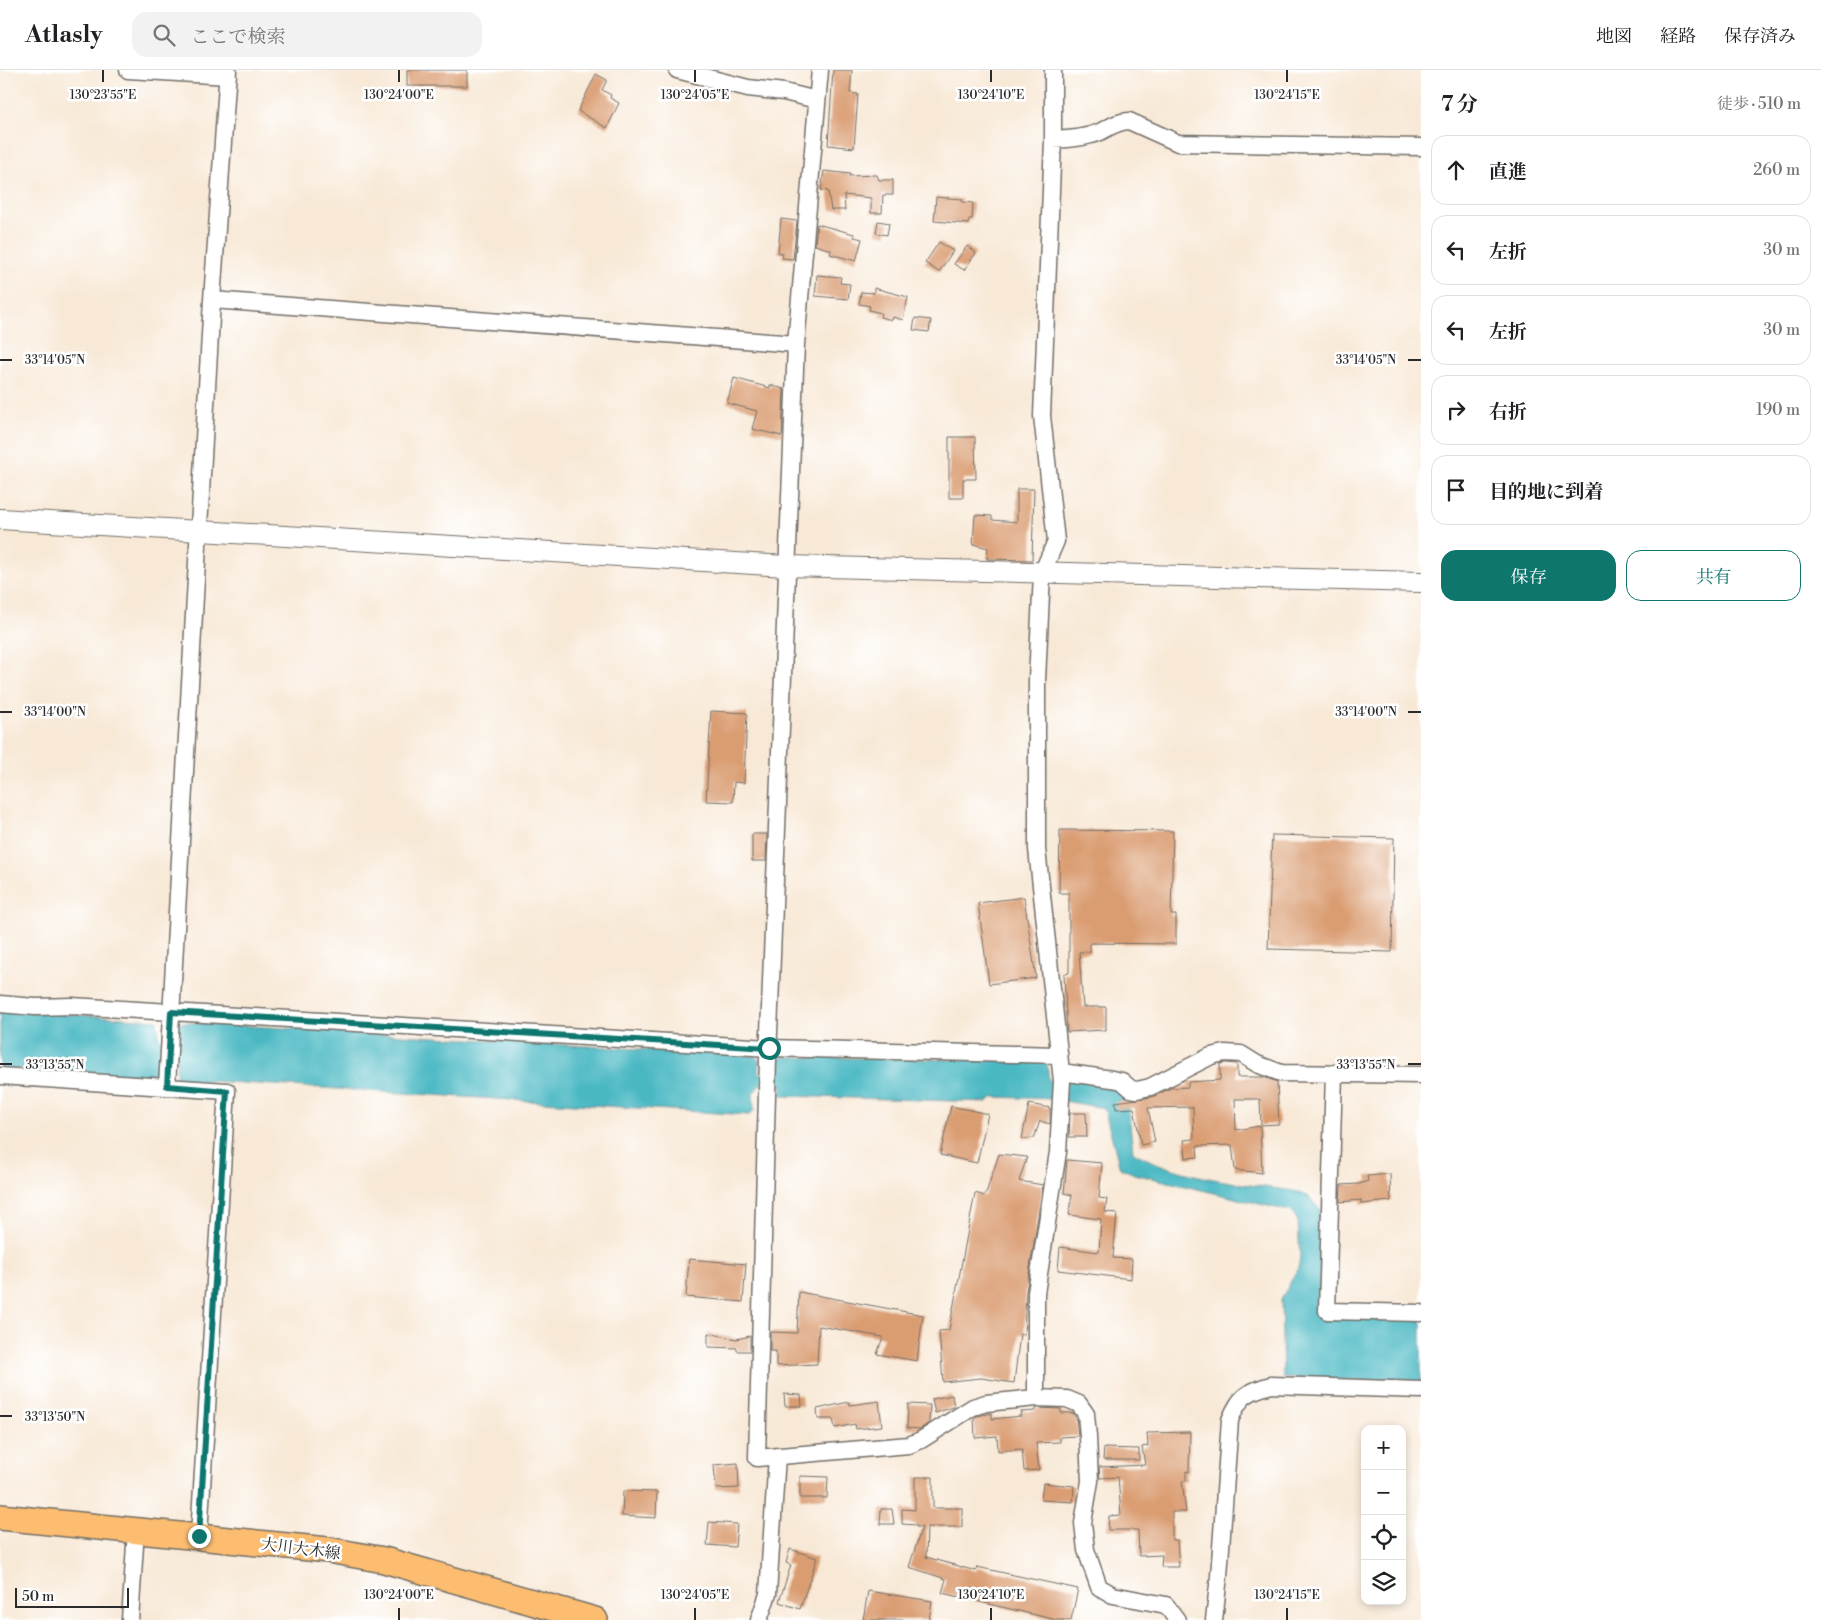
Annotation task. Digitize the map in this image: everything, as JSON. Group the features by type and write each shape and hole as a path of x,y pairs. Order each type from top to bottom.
{"main road":[{"name":"大川大木線","path":"0,1517 328,1550 384,1560 595,1620"}],"street":[{"path":"128,70 228,73 212,300 167,1086"},
{"path":"677,70 748,88 784,92 817,100"},
{"path":"820,70 796,344 769,1053 757,1458 909,1445 921,1440 973,1407 986,1403 1036,1398 1067,1399 1079,1404 1086,1414 1090,1481 1084,1532 1086,1550 1099,1587 1113,1595 1166,1605 1177,1620"},
{"path":"1036,1398 1036,1292 1058,1152 1061,1072 1037,850 1037,680 1042,573 1056,541 1042,416 1053,140 1052,70"},
{"path":"1053,140 1076,139 1099,132 1120,121 1129,121 1178,143 1421,147"},
{"path":"212,300 796,344"},
{"path":"0,519 788,566 1421,582"},
{"path":"0,1004 769,1053 1058,1055"},
{"path":"1061,1072 1112,1079 1137,1090 1150,1087 1211,1056 1225,1053 1240,1054 1257,1064 1282,1073 1421,1075"},
{"path":"1334,1073 1328,1311 1421,1313"},
{"path":"0,1076 227,1091 199,1536"},
{"path":"1214,1620 1230,1420 1237,1403 1249,1391 1271,1385 1421,1390"},
{"path":"759,1620 768,1594 777,1456"},
{"path":"130,1620 136,1530"}],"water":[{"path":"0,1010 157,1020 159,1040 178,1042 179,1025 182,1022 755,1056 759,1060 759,1073 778,1074 779,1059 782,1057 1045,1061 1047,1063 1049,1081 1064,1082 1065,1078 1114,1085 1127,1095 1133,1152 1152,1161 1191,1174 1211,1179 1294,1191 1308,1196 1320,1210 1320,1316 1421,1320 1421,1382 1283,1378 1281,1300 1298,1268 1300,1257 1298,1222 1293,1212 1135,1174 1120,1168 1104,1108 1053,1099 993,1097 987,1102 785,1096 781,1094 782,1085 760,1084 753,1094 754,1111 749,1115 179,1079 176,1077 177,1059 158,1057 157,1074 154,1077 0,1068"}],"building":[{"path":"407,70 467,70 467,86 407,86"},
{"path":"833,70 852,70 850,93 858,94 854,148 828,145"},
{"path":"596,74 607,80 602,90 619,103 607,128 578,111"},
{"path":"824,171 850,174 849,176 877,175 879,180 893,180 893,195 883,195 882,213 871,213 871,198 844,195 845,210 831,210 828,191 821,190"},
{"path":"936,197 962,199 962,202 973,203 972,219 969,219 968,224 934,221"},
{"path":"781,219 797,221 793,259 782,258 783,253 778,253"},
{"path":"878,221 889,223 887,235 876,233"},
{"path":"817,224 854,234 854,237 862,239 856,261 830,254 831,250 815,245"},
{"path":"939,242 953,251 939,272 925,263"},
{"path":"967,246 976,253 964,270 954,264"},
{"path":"817,275 841,277 840,283 850,284 848,299 815,296"},
{"path":"874,288 908,297 903,320 893,317 892,320 880,317 881,313 869,310 870,306 859,304 861,292 874,293"},
{"path":"915,318 931,320 929,332 913,330"},
{"path":"734,378 770,388 770,385 784,389 782,436 752,429 757,411 727,403"},
{"path":"949,437 975,437 976,479 963,479 963,498 949,498"},
{"path":"1017,489 1034,489 1032,560 987,559 988,548 973,544 975,515 992,516 992,520 1017,522"},
{"path":"711,711 747,713 744,783 734,782 733,802 706,801"},
{"path":"1060,830 1173,831 1171,915 1176,915 1176,944 1090,943 1090,952 1079,952 1083,1007 1106,1007 1106,1030 1067,1032 1064,974 1069,973 1069,893 1059,893"},
{"path":"752,834 767,834 766,861 752,861"},
{"path":"1272,835 1394,838 1392,952 1268,949"},
{"path":"1024,897 1036,978 989,984 978,903"},
{"path":"1220,1064 1237,1064 1237,1077 1264,1077 1277,1082 1279,1124 1261,1125 1260,1099 1235,1099 1236,1130 1260,1126 1262,1173 1235,1170 1232,1145 1197,1146 1198,1157 1186,1158 1184,1140 1194,1139 1193,1107 1148,1108 1155,1142 1141,1145 1134,1108 1116,1109 1115,1102 1152,1097 1171,1088 1188,1087 1188,1082 1220,1080"},
{"path":"1029,1104 1050,1108 1050,1124 1040,1121 1034,1138 1022,1139"},
{"path":"951,1106 988,1114 977,1163 940,1155"},
{"path":"1070,1113 1086,1113 1087,1137 1069,1137"},
{"path":"999,1154 1027,1157 1019,1181 1043,1185 1026,1292 1024,1335 1020,1334 1014,1383 981,1378 943,1382 939,1331 949,1330 975,1193 985,1196"},
{"path":"1067,1160 1102,1163 1099,1198 1107,1199 1105,1212 1117,1213 1113,1258 1132,1259 1131,1279 1058,1270 1060,1247 1099,1252 1101,1219 1069,1215 1072,1195 1064,1193"},
{"path":"1390,1174 1391,1201 1361,1204 1361,1200 1340,1202 1341,1185 1359,1184 1368,1181 1367,1176"},
{"path":"689,1259 746,1264 743,1302 686,1297"},
{"path":"799,1292 923,1315 917,1361 877,1354 883,1337 819,1326 817,1364 776,1366 776,1351 770,1351 770,1332 797,1333"},
{"path":"708,1333 737,1339 750,1336 750,1351 737,1351 737,1348 708,1347"},
{"path":"784,1394 801,1395 802,1406 785,1406"},
{"path":"952,1395 954,1407 935,1413 932,1399"},
{"path":"879,1401 882,1426 856,1429 855,1424 835,1428 833,1419 818,1419 817,1409 849,1402 850,1405"},
{"path":"908,1404 930,1405 929,1423 920,1429 907,1428"},
{"path":"1036,1408 1061,1409 1061,1413 1073,1413 1076,1418 1078,1436 1060,1437 1060,1442 1036,1443 1039,1470 1024,1471 1022,1449 998,1451 997,1436 975,1438 974,1418 977,1416 992,1413 992,1419 1021,1416 1020,1412 1036,1411"},
{"path":"1190,1432 1189,1472 1186,1471 1186,1481 1182,1481 1186,1512 1172,1512 1172,1540 1177,1540 1179,1567 1161,1567 1162,1555 1139,1556 1138,1530 1108,1530 1109,1516 1121,1515 1118,1477 1100,1478 1099,1467 1145,1465 1142,1447 1148,1446 1147,1433"},
{"path":"1104,1448 1139,1449 1139,1460 1103,1460"},
{"path":"738,1463 739,1488 716,1489 714,1465"},
{"path":"800,1476 828,1477 827,1498 800,1498"},
{"path":"915,1477 933,1477 933,1508 962,1508 962,1527 927,1527 926,1557 976,1571 977,1567 1078,1589 1071,1620 1057,1620 942,1593 946,1579 909,1567 922,1527 902,1524 902,1509 915,1510"},
{"path":"1043,1483 1074,1486 1073,1502 1041,1500"},
{"path":"623,1491 657,1492 656,1518 622,1516"},
{"path":"881,1509 892,1509 894,1524 880,1524"},
{"path":"709,1522 737,1524 735,1547 707,1545"},
{"path":"790,1549 817,1558 800,1609 779,1602 791,1565 786,1563"},
{"path":"868,1591 932,1601 929,1620 863,1620"}],"route":[{"path":"199,1536 227,1091 167,1086 171,1012 769,1048"}]}
